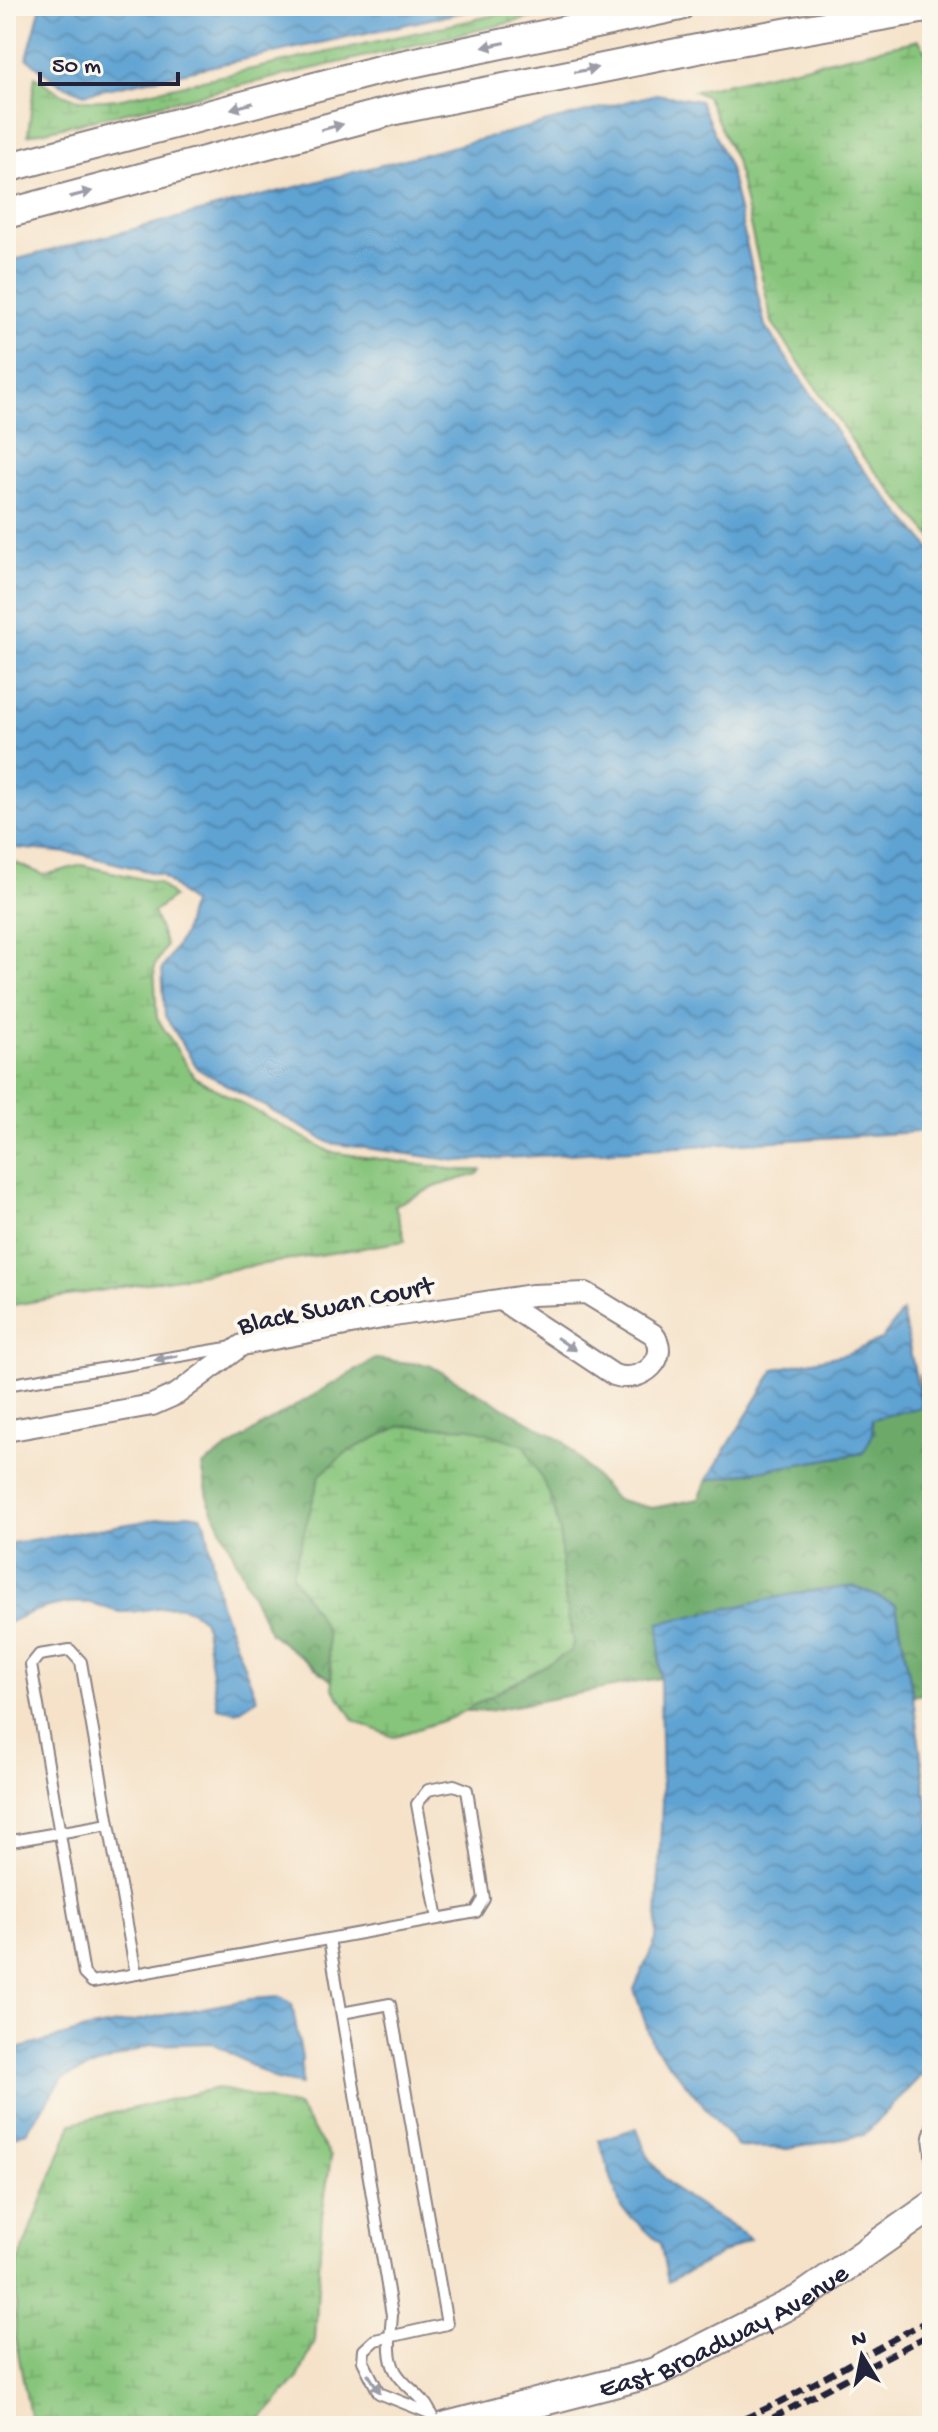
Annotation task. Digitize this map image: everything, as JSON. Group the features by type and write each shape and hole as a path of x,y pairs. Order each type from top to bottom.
{"main road":[{"path":"6,168 383,69 680,6"},
{"path":"6,214 395,110 663,55 924,8"},
{"name":"East Broadway Avenue","path":"439,2420 656,2372 798,2300 932,2206"}],"street":[{"name":"Black Swan Court","path":"6,1431 152,1405 177,1394 242,1345 387,1317 501,1300 586,1293 653,1334 659,1341 660,1350 648,1371 636,1379 627,1380 614,1375 501,1300"}],"lane":[{"path":"6,1385 242,1345"},
{"path":"136,1974 81,1662 70,1650 39,1655 31,1665 84,1974 92,1982 329,1939 438,1919 476,1912 484,1899 467,1790 454,1785 428,1790 417,1804 438,1919"},
{"path":"6,1842 109,1824"},
{"path":"329,1939 392,2315 390,2354 396,2372 439,2420"},
{"path":"342,2013 390,2004 447,2324 375,2340 364,2350 363,2361 379,2393 439,2420"},
{"path":"932,2126 929,2137 932,2162"},
{"path":"435,2426 439,2420"}],"green space":[{"path":"535,6 581,6 28,135 35,76 74,98 118,99"},
{"path":"919,40 932,62 932,537 862,456 772,322 736,162 707,97 694,91"},
{"path":"6,859 44,875 82,865 159,883 173,897 153,912 166,946 154,967 157,1018 194,1077 330,1152 457,1170 481,1170 478,1174 437,1186 395,1205 405,1241 6,1306"},
{"path":"375,1359 429,1365 563,1441 615,1499 652,1508 699,1499 707,1480 862,1453 872,1419 922,1407 919,1374 932,1437 932,1692 913,1696 896,1605 659,1623 660,1678 488,1711 464,1711 573,1643 563,1588 471,1428 401,1426 347,1452 292,1575 326,1629 332,1681 270,1633 209,1502 202,1466 263,1425"},
{"path":"401,1426 471,1428 524,1445 549,1493 560,1532 563,1588 573,1643 571,1651 451,1718 393,1737 355,1721 333,1688 326,1629 292,1575 320,1475 347,1452"},
{"path":"217,2088 298,2107 331,2157 322,2215 315,2341 298,2378 255,2426 32,2426 15,2337 17,2265 72,2123"}],"water":[{"path":"41,6 491,6 84,94 56,82 27,58"},
{"path":"656,94 700,101 729,166 765,326 856,461 932,550 932,1131 458,1161 330,1143 198,1069 165,1016 162,969 183,935 191,903 162,875 79,854 6,847 6,262"},
{"path":"902,1312 922,1407 872,1419 873,1434 863,1453 707,1480 775,1369 846,1354 881,1340"},
{"path":"188,1514 201,1516 206,1524 219,1601 257,1699 237,1712 217,1707 204,1621 185,1608 175,1606 121,1612 91,1603 69,1603 36,1611 6,1624 6,1544"},
{"path":"854,1586 896,1605 913,1696 932,1840 932,2064 864,2135 788,2149 738,2147 652,2043 634,1989 656,1940 662,1803 659,1623 793,1594"},
{"path":"281,1997 292,2004 302,2058 301,2085 277,2080 212,2043 151,2045 63,2078 26,2132 6,2139 6,2052 85,2030 251,1999"},
{"path":"637,2128 645,2150 668,2182 750,2239 668,2282 660,2243 621,2208 599,2140"}],"railway":[{"path":"728,2426 780,2402 932,2318"},
{"path":"757,2426 932,2333"}]}
